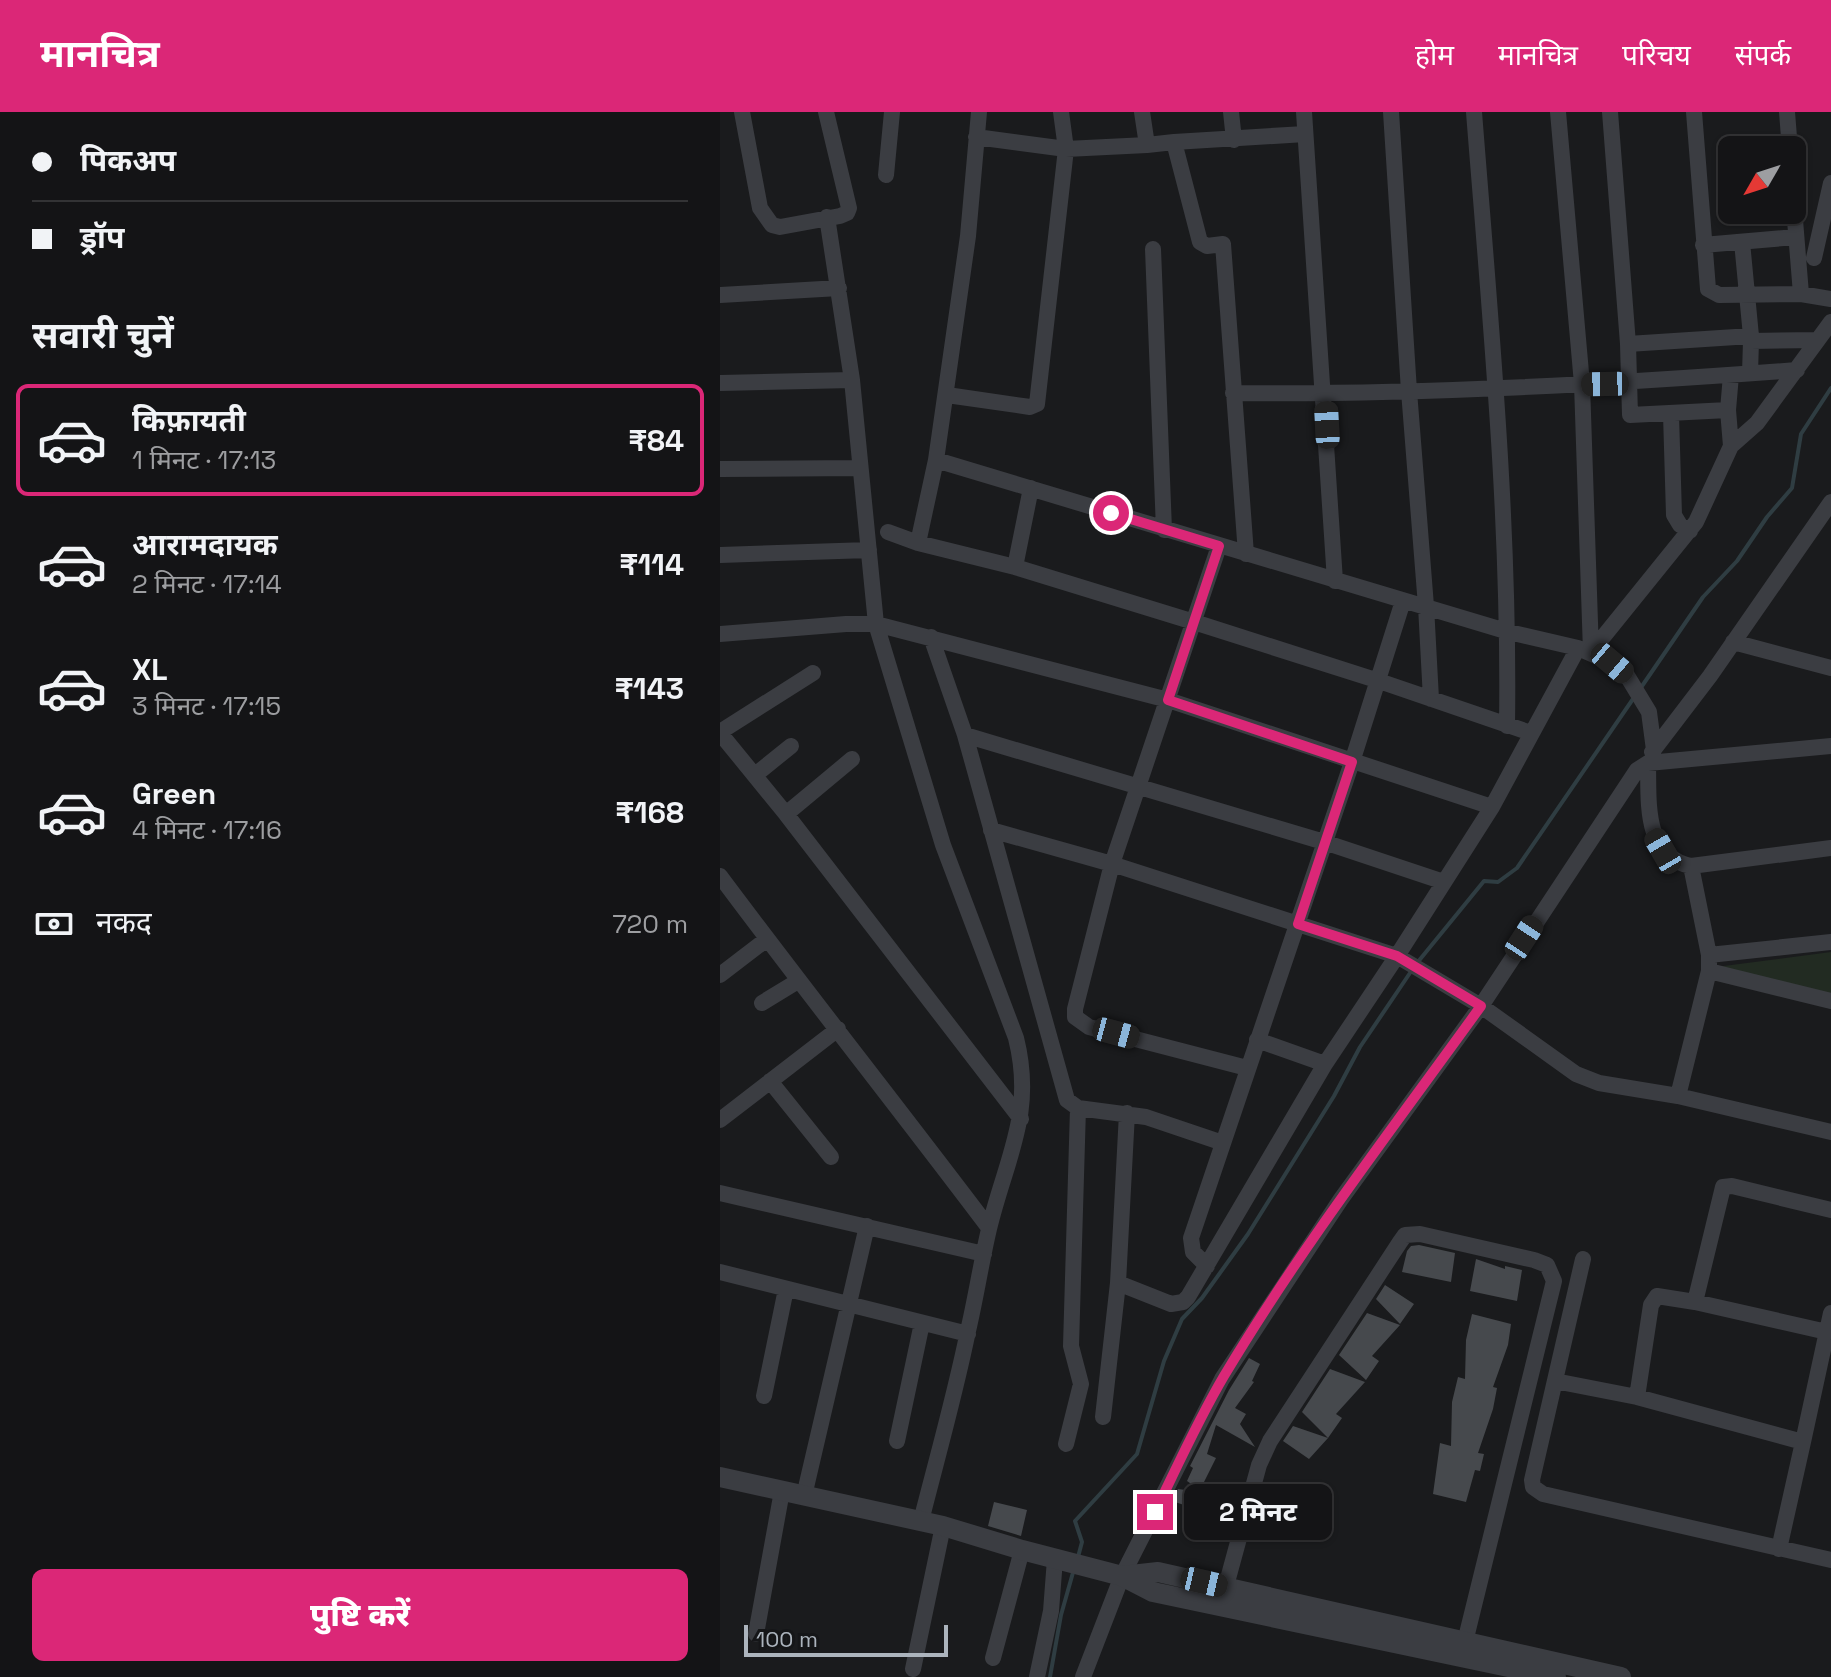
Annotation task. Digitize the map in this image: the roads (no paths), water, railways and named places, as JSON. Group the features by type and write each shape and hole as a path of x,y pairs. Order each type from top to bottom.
{"street":[{"path":"742,112 760,208 765,219 780,227 847,213 849,208 826,112"},
{"path":"886,175 892,112"},
{"path":"918,543 947,395 968,236 979,112"},
{"path":"947,395 1030,407 1037,404 1066,149 1061,112"},
{"path":"1142,112 1147,145"},
{"path":"1231,112 1234,140"},
{"path":"1304,112 1335,581"},
{"path":"1391,112 1431,699"},
{"path":"1474,112 1495,387 1509,632 1507,726"},
{"path":"1558,112 1582,384 1584,650"},
{"path":"1610,112 1628,344 1630,415 1728,410"},
{"path":"1694,112 1708,289 1719,295 1801,294 1831,299"},
{"path":"1787,112 1789,136"},
{"path":"976,137 1066,149 1305,134"},
{"path":"1174,142 1200,242 1207,246 1223,244 1246,554"},
{"path":"1801,294 1814,258 1831,183"},
{"path":"827,217 852,380 876,624 943,845 1016,1038 1024,1079 1021,1119 989,1228 968,1334 921,1521"},
{"path":"1795,224 1796,237 1814,258"},
{"path":"1703,245 1796,237"},
{"path":"1742,242 1751,338 1750,373"},
{"path":"1153,249 1164,530"},
{"path":"720,295 839,288"},
{"path":"1118,1283 1177,1304 1188,1297 1325,1064 1404,959 1444,882 1492,807 1531,733 1584,650 1690,531 1731,446 1757,423 1831,322"},
{"path":"1628,344 1751,338 1818,340"},
{"path":"1233,393 1325,394 1628,383 1797,370"},
{"path":"1731,375 1728,410 1731,446"},
{"path":"720,383 852,380"},
{"path":"1671,414 1674,515 1680,525 1690,531"},
{"path":"936,460 1403,601 1584,650 1612,663 1626,674 1649,712 1650,819 1663,851 1678,863 1691,866 1831,848"},
{"path":"720,469 860,468"},
{"path":"1015,567 1031,488"},
{"path":"1083,1677 1122,1576 1209,1403 1241,1348 1341,1199 1481,1006 1568,871 1831,502"},
{"path":"888,532 1194,622 1531,733"},
{"path":"1219,546 1112,864 1075,1017 1089,1027 1247,1068"},
{"path":"720,555 869,550"},
{"path":"1207,1266 1193,1252 1190,1244 1403,601"},
{"path":"720,634 876,624 1168,700 1492,807"},
{"path":"931,637 965,735 1067,1100 1078,1108 1127,1113 1223,1143"},
{"path":"1733,642 1831,668"},
{"path":"813,673 720,732 1021,1119"},
{"path":"965,735 1324,842 1444,882"},
{"path":"755,775 791,746"},
{"path":"1648,759 1831,746"},
{"path":"786,814 852,759"},
{"path":"991,830 1112,864 1404,959 1481,1006 1576,1074 1599,1083 1678,1096 1831,1132"},
{"path":"1678,1096 1709,963 1691,866"},
{"path":"720,876 989,1228"},
{"path":"720,975 767,939"},
{"path":"1709,963 1831,942"},
{"path":"1709,963 1831,1001"},
{"path":"762,1003 798,981"},
{"path":"721,1123 838,1029"},
{"path":"1257,1040 1325,1064"},
{"path":"770,1081 831,1157"},
{"path":"1066,1444 1081,1384 1071,1346 1078,1108"},
{"path":"1103,1417 1118,1283 1127,1113"},
{"path":"1695,1302 1719,1192 1723,1187 1732,1186 1831,1210"},
{"path":"720,1193 984,1254"},
{"path":"804,1496 867,1226"},
{"path":"1224,1597 1259,1465 1270,1441 1405,1235 1420,1234 1547,1265 1554,1281 1463,1648"},
{"path":"1583,1259 1532,1480 1537,1491 1831,1560"},
{"path":"720,1272 968,1334"},
{"path":"764,1396 786,1289"},
{"path":"1637,1397 1653,1300 1664,1296 1827,1332"},
{"path":"1779,1549 1831,1313"},
{"path":"897,1441 922,1323"},
{"path":"1555,1381 1637,1397 1803,1442"},
{"path":"720,1477 943,1526 1122,1576 1153,1592 1224,1597 1463,1648 1621,1677"},
{"path":"756,1634 782,1491"},
{"path":"913,1669 943,1526"},
{"path":"993,1658 1022,1550"},
{"path":"1037,1677 1058,1560"},
{"path":"1463,1648 1556,1677"}],"waterway":[{"path":"1640,689 1703,597 1737,561 1767,517 1792,488 1801,434 1831,388"},
{"path":"1417,963 1484,881 1498,882 1517,868 1635,696"},
{"path":"1078,1557 1082,1542 1075,1521 1137,1454 1164,1361 1182,1319 1202,1298 1248,1234 1334,1096 1360,1047 1412,970"},
{"path":"1050,1677 1061,1615 1074,1569"}]}
